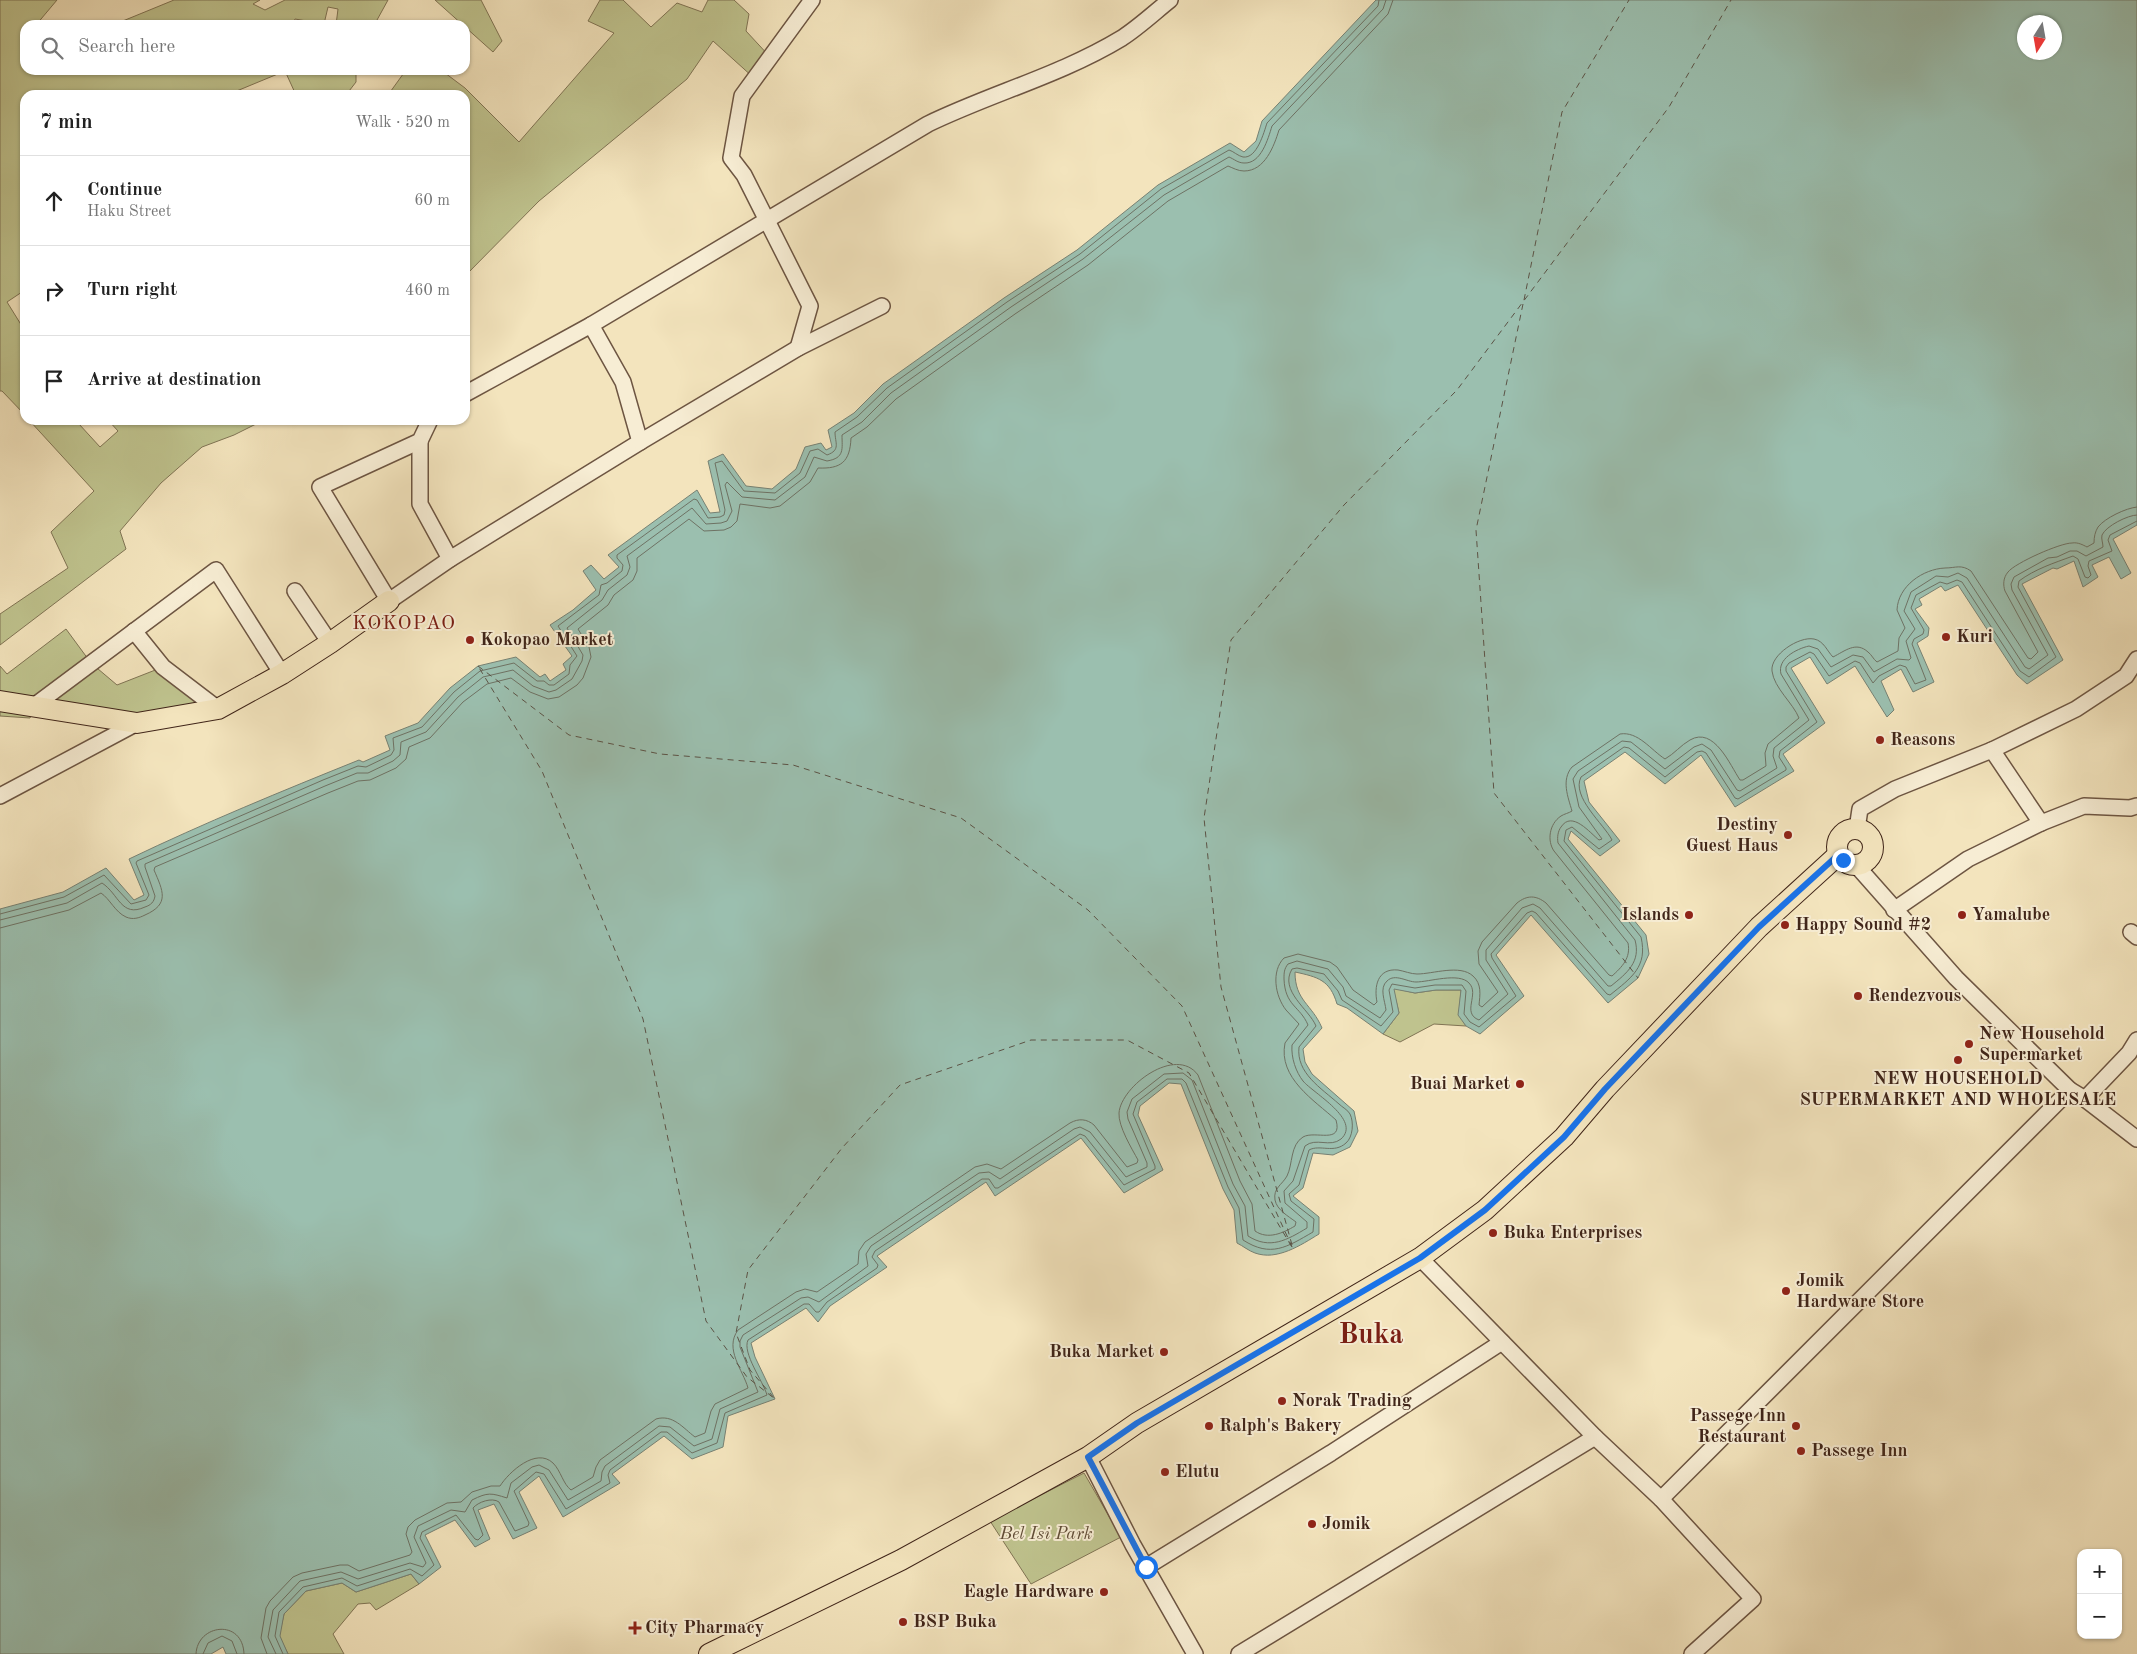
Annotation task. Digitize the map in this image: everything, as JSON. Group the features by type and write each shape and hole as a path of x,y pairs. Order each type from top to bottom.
{"main road":[{"path":"0,701 137,723 218,709 282,674 389,601"},
{"path":"1857,828 1864,831 1873,843 1873,851 1863,863 1856,865 1849,864 1838,855 1837,842 1842,834 1857,828"},
{"path":"714,1653 900,1560 1088,1457 1137,1423 1420,1258 1485,1210 1564,1137 1605,1089 1759,927 1838,855"}],"street":[{"path":"798,348 810,306 744,175 731,158 742,96 812,0"},
{"path":"470,391 591,326 928,124 950,113 1074,64 1116,41 1170,0"},
{"path":"420,441 320,487 389,601 450,559 640,442 798,348 882,306"},
{"path":"591,326 623,382 640,442"},
{"path":"428,425 420,441 420,504 450,559"},
{"path":"34,706 216,570 282,674"},
{"path":"295,590 330,643"},
{"path":"134,631 163,666 218,709"},
{"path":"1857,828 1860,809 1895,789 1992,750 2076,709 2126,676 2137,659"},
{"path":"0,796 137,723"},
{"path":"1992,750 2040,823"},
{"path":"1894,910 1968,859 2040,823 2084,806 2130,808 2137,806"},
{"path":"1856,865 1956,978 2070,1090 2134,1133"},
{"path":"2085,1099 2128,1053 2137,1040"},
{"path":"1661,1499 2070,1090"},
{"path":"1420,1258 1595,1437 1661,1499 1753,1599 1692,1654"},
{"path":"1146,1567 1502,1342"},
{"path":"1239,1654 1595,1437"},
{"path":"1088,1457 1146,1567 1195,1654"}],"green space":[{"path":"0,0 57,0 40,20 20,20 20,75 275,75 239,90 20,90 20,293 7,302 20,323 20,410 0,391"},
{"path":"174,0 260,0 253,4 265,10 285,0 388,0 377,20 337,20 338,9 328,7 325,20 125,20"},
{"path":"435,0 481,0 502,41 493,52 470,31 470,20 457,20"},
{"path":"600,0 623,0 651,27 677,3 702,12 708,0 734,0 749,14 746,31 771,58 754,78 713,41 687,79 539,201 470,271 470,93 519,142 614,33 588,21"},
{"path":"287,75 356,75 356,82 350,90 294,90"},
{"path":"402,75 448,75 467,90 392,90"},
{"path":"34,425 80,425 100,447 118,431 113,425 254,425 202,447 161,483 120,531 126,549 0,645 0,614 68,568 51,532 94,491"},
{"path":"66,629 91,663 117,685 163,667 218,709 137,723 34,707 30,718 0,716 0,666 7,674"},
{"path":"1393,988 1415,993 1436,990 1461,990 1459,1015 1466,1026 1434,1024 1400,1042 1383,1034 1399,1013"},
{"name":"Bel Isi Park","path":"1084,1473 1121,1537 1031,1584 990,1521"},
{"path":"411,1574 419,1584 376,1610 370,1603 358,1604 333,1634 344,1654 288,1654 279,1636 284,1614 306,1591 342,1583 356,1592"}],"water":[{"path":"1376,0 2137,0 2137,525 2113,539 2131,573 2121,579 2109,557 2092,565 2098,577 2083,587 2074,561 2057,569 2053,568 2022,584 2063,660 2027,684 2017,675 1958,585 1945,591 1941,586 1919,599 1922,605 1915,609 1929,628 1928,636 1917,643 1934,682 1913,692 1901,669 1881,681 1894,710 1887,717 1855,666 1827,684 1810,657 1791,668 1825,723 1783,754 1794,771 1735,807 1701,755 1665,784 1625,752 1584,781 1589,802 1620,841 1600,856 1571,831 1568,839 1646,935 1649,954 1638,978 1608,1003 1531,915 1496,955 1524,996 1480,1034 1466,1026 1458,1015 1461,990 1436,990 1415,993 1394,989 1399,1013 1383,1034 1347,1008 1337,1004 1331,990 1322,981 1295,972 1298,990 1322,1028 1303,1049 1305,1062 1312,1074 1354,1111 1358,1131 1350,1147 1333,1155 1313,1153 1303,1188 1293,1196 1319,1217 1319,1234 1297,1247 1272,1255 1263,1255 1237,1243 1234,1210 1223,1189 1181,1084 1169,1083 1140,1106 1138,1115 1163,1170 1124,1193 1081,1138 995,1196 986,1182 877,1256 887,1267 830,1306 818,1322 806,1308 751,1343 755,1357 775,1399 728,1416 723,1447 692,1459 664,1436 612,1474 620,1483 563,1517 539,1476 519,1492 537,1528 513,1539 494,1504 478,1510 490,1539 475,1547 455,1520 425,1535 441,1567 419,1584 411,1574 356,1592 342,1583 306,1591 284,1614 280,1636 288,1654 226,1654 223,1647 211,1654 0,1654 0,909 63,892 106,868 134,900 144,895 129,859 272,795 359,760 363,762 390,750 385,736 418,723 450,688 478,666 516,657 540,677 545,674 550,681 566,670 563,664 572,656 550,625 573,610 596,590 583,571 591,565 604,579 619,567 608,555 697,490 710,513 720,512 708,461 723,454 746,486 772,489 796,469 805,447 821,443 826,450 832,447 828,430 854,413 883,384 1004,298 1077,250 1158,185 1230,143 1244,152 1256,141 1262,121"}],"ferry route":[{"path":"1524,300 1562,112 1629,0"},
{"path":"1292,1245 1221,987 1204,818 1231,640 1344,505 1457,390 1669,107 1731,0"},
{"path":"1523,304 1476,530 1494,793 1638,978"},
{"path":"478,666 569,735 660,754 793,765 961,818 1088,910 1182,1006 1293,1249 1189,1073 1127,1040 1031,1040 900,1085 842,1148 748,1270 736,1333 750,1370 775,1399 747,1377 706,1321 643,1019 542,771 478,666"}],"place":[{"name":"Kuri","path":"1946,637"},
{"name":"Kokopao Market","path":"470,640"},
{"name":"Reasons","path":"1880,740"},
{"name":"Destiny Guest Haus","path":"1788,835"},
{"name":"Islands","path":"1689,915"},
{"name":"Yamalube","path":"1962,915"},
{"name":"Happy Sound #2","path":"1785,925"},
{"name":"Rendezvous","path":"1858,996"},
{"name":"New Household Supermarket","path":"1969,1044"},
{"name":"NEW HOUSEHOLD SUPERMARKET AND WHOLESALE","path":"1958,1060"},
{"name":"Buai Market","path":"1520,1084"},
{"name":"Buka Enterprises","path":"1493,1233"},
{"name":"Jomik Hardware Store","path":"1786,1291"},
{"name":"Buka Market","path":"1164,1352"},
{"name":"Norak Trading","path":"1282,1401"},
{"name":"Ralph's Bakery","path":"1209,1426"},
{"name":"Passege Inn Restaurant","path":"1796,1426"},
{"name":"Passege Inn","path":"1801,1451"},
{"name":"Elutu","path":"1165,1472"},
{"name":"Jomik","path":"1312,1524"},
{"name":"Eagle Hardware","path":"1104,1592"},
{"name":"BSP Buka","path":"903,1622"},
{"name":"City Pharmacy","path":"635,1628"}],"district":[{"name":"KOKOPAO","path":"404,624"},
{"name":"Buka","path":"1371,1336"}],"route":[{"path":"1146,1567 1088,1457 1137,1423 1420,1258 1485,1210 1564,1137 1605,1089 1759,927 1838,855 1843,860"}]}
